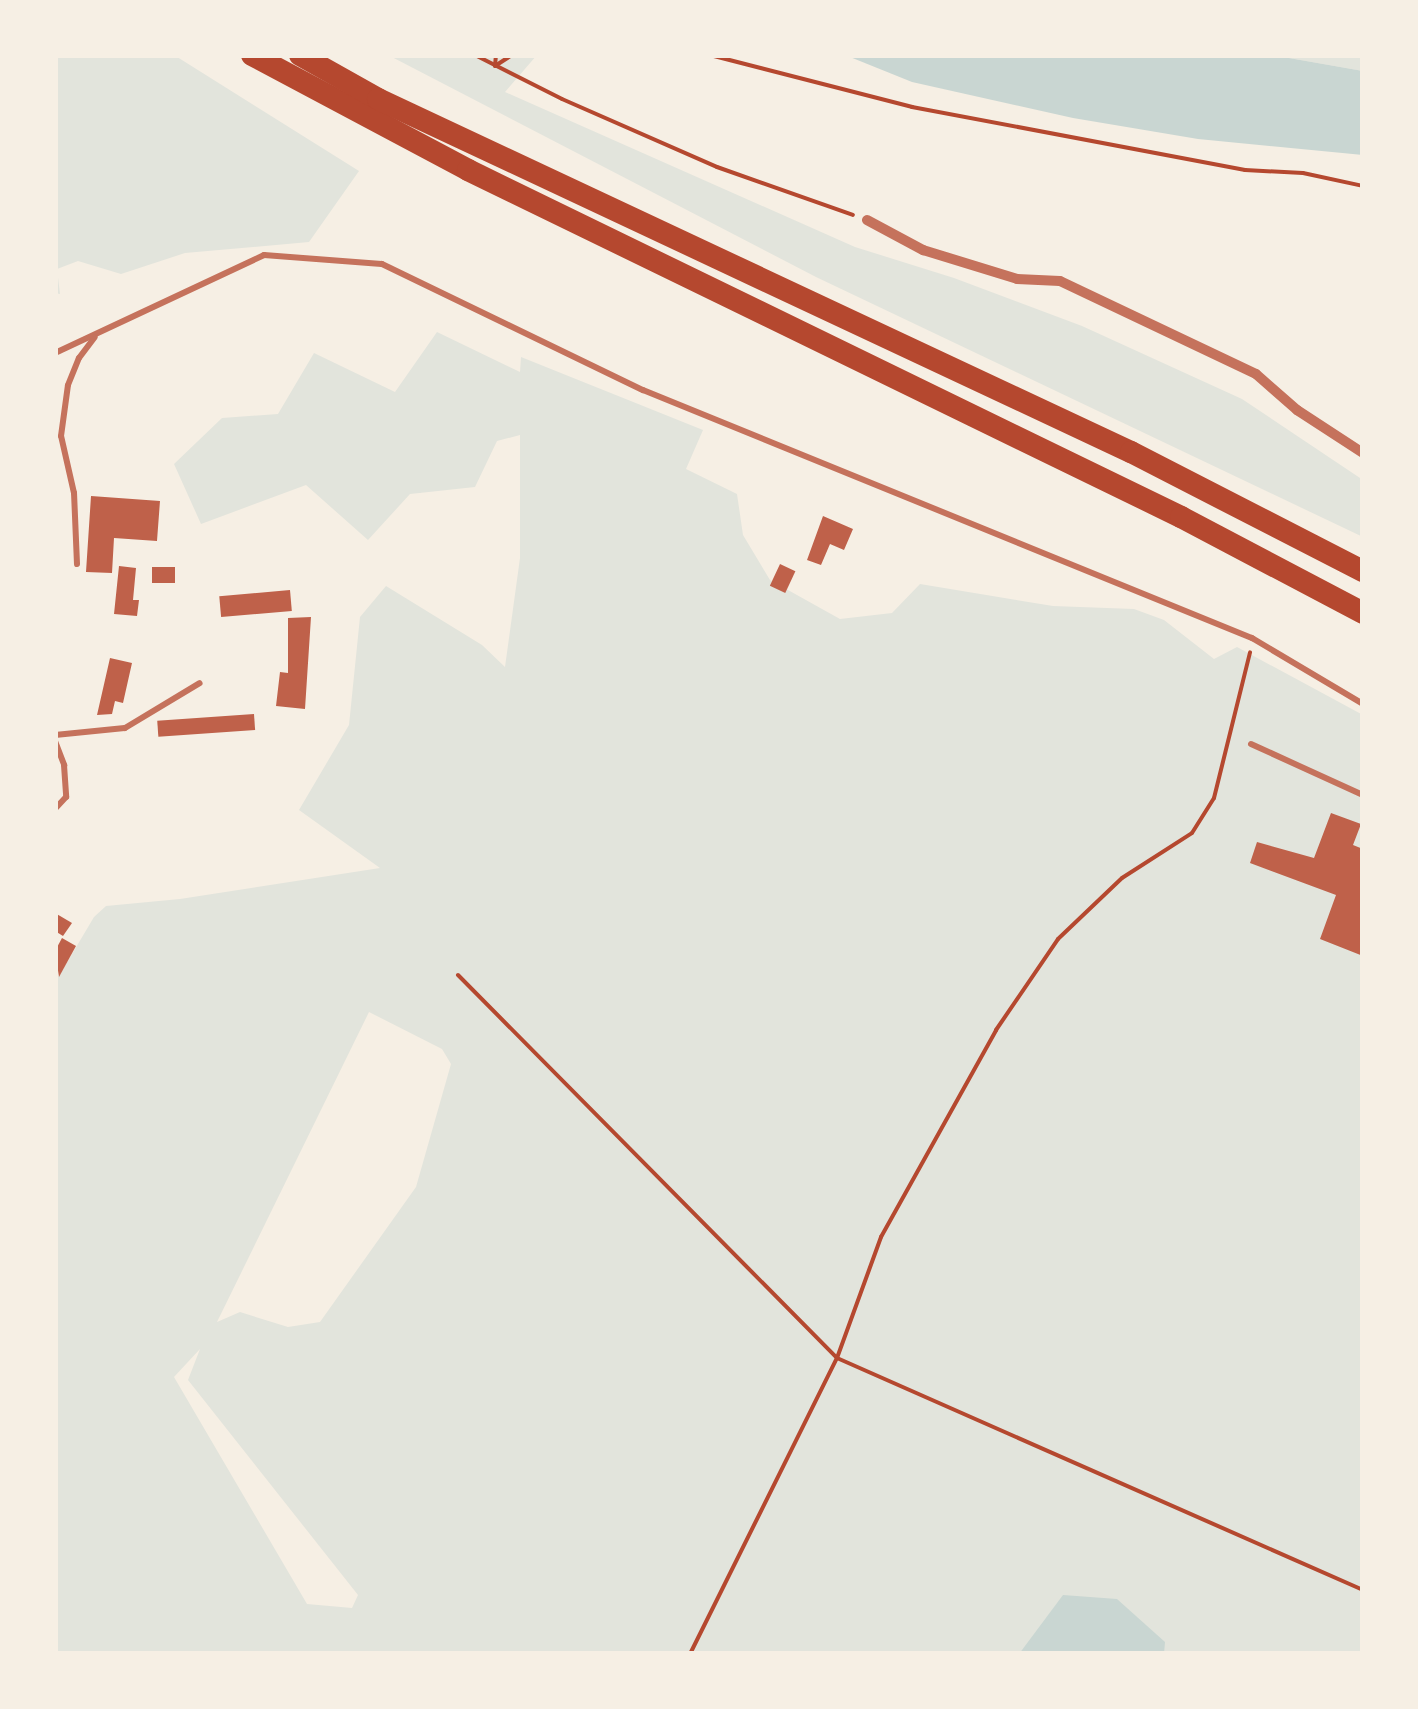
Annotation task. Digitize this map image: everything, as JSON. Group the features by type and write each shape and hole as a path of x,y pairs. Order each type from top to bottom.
{"highway":[{"path":"252,55 468,170 1181,517 1358,611"},
{"path":"300,55 378,99 1131,452 1363,571"}],"street":[{"path":"867,220 923,250 1017,280 1060,280 1256,374 1297,410 1363,453"}],"lane":[{"path":"55,352 264,255 382,264 643,390 1252,638 1363,704"},
{"path":"77,564 74,493 58,433 68,385 79,358 96,336"},
{"path":"55,809 66,798 64,765 55,738 125,728 200,683"},
{"path":"1251,744 1363,794"}],"path":[{"path":"475,55 717,167 867,220"},
{"path":"495,66 496,55"},
{"path":"495,66 504,55"},
{"path":"495,66 512,55"},
{"path":"710,55 912,107 1245,170 1303,174 1363,186"},
{"path":"690,1654 837,1358 881,1237 996,1030 1058,940 1122,878 1192,833 1214,798 1252,638"},
{"path":"458,974 837,1358 1363,1590"}],"shaded area":[{"path":"55,55 174,55 359,171 309,242 185,253 121,274 78,261 57,269 60,294 55,293"},
{"path":"388,55 537,55 505,92 855,247 954,278 1082,326 1242,399 1363,480 1363,537 816,277"},
{"path":"845,55 1272,55 1363,71 1363,155 1198,139 1073,118 912,82"},
{"path":"1272,55 1363,55 1363,71"},
{"path":"437,332 520,372 521,357 703,430 686,469 737,494 743,535 770,580 840,619 892,613 920,584 1053,606 1134,609 1164,620 1214,659 1237,647 1363,715 1363,1654 55,1654 55,975 59,976 94,917 106,906 180,899 380,868 299,810 349,725 360,617 386,586 482,645 505,667 520,558 520,435 497,441 475,487 410,494 368,540 306,485 201,524 174,464 222,418 278,414 314,353 395,392","holes":["369,1012 442,1049 451,1064 416,1187 320,1322 288,1327 240,1312 217,1322","200,1349 188,1380 358,1595 352,1608 307,1604 174,1377"]},
{"path":"1063,1595 1117,1599 1165,1642 1164,1654 1019,1654"}],"building":[{"path":"91,496 160,501 157,541 114,538 112,573 86,572"},
{"path":"823,516 853,529 844,550 830,544 821,565 807,560"},
{"path":"780,564 795,571 785,593 770,586"},
{"path":"119,566 136,568 133,600 139,600 137,616 114,614"},
{"path":"152,567 175,567 175,583 152,583"},
{"path":"290,590 292,611 221,617 219,596"},
{"path":"311,617 305,709 276,706 280,672 288,673 288,618"},
{"path":"110,658 132,663 123,703 115,701 112,714 97,715"},
{"path":"254,714 255,730 158,737 157,721"},
{"path":"1331,813 1361,824 1353,845 1363,849 1363,956 1320,939 1336,895 1250,863 1257,842 1314,858"},
{"path":"55,913 72,923 63,936 55,931"},
{"path":"62,938 76,946 59,977 55,951"}]}
